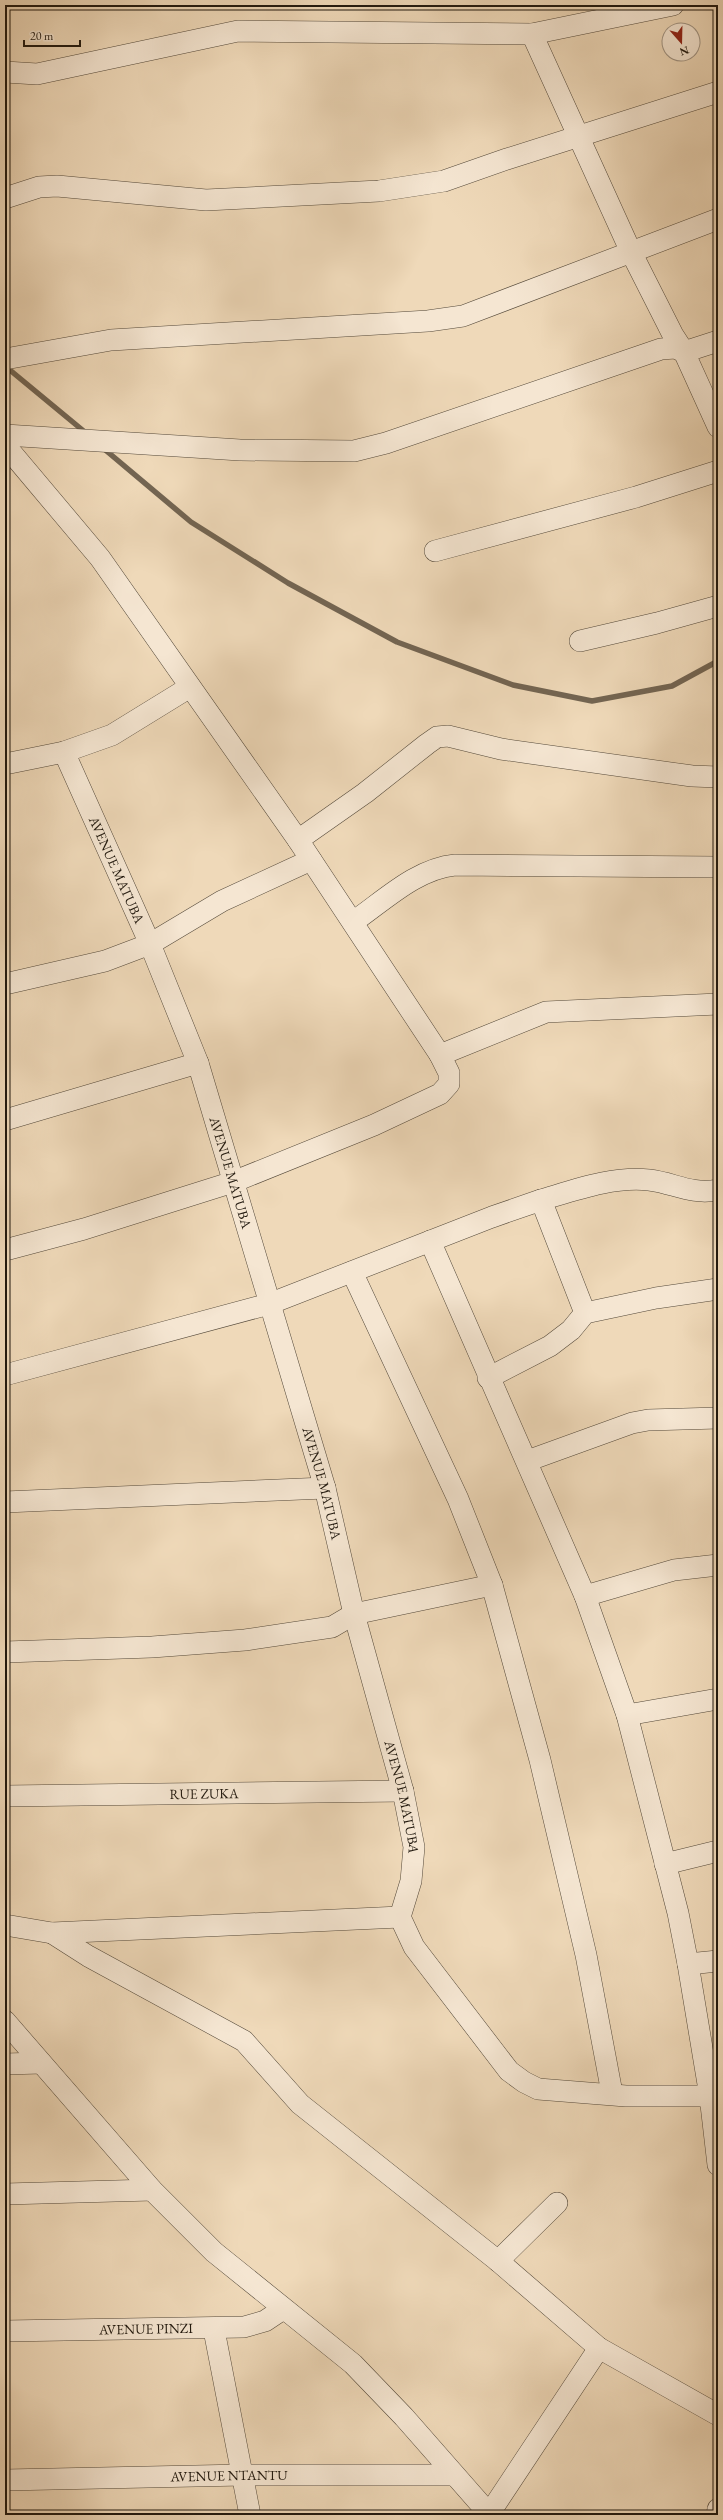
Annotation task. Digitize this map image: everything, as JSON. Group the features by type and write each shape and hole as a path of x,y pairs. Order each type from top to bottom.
{"street":[{"path":"5,72 37,74 238,31 532,34 673,5"},
{"path":"532,34 631,252 673,335 684,352 718,427"},
{"path":"5,198 39,187 51,186 206,200 379,191 444,181 718,92"},
{"path":"5,359 111,340 428,321 463,316 718,219"},
{"path":"5,435 240,450 354,451 386,443 661,349 674,348 684,352 718,341"},
{"path":"5,445 100,558 298,840 440,1055 449,1073 449,1084 440,1094 353,1134 233,1182 84,1229 5,1250"},
{"path":"435,551 636,498 718,471"},
{"path":"580,641 657,624 718,606"},
{"path":"6,761 64,752 112,735 190,687"},
{"path":"298,840 365,793 427,744 437,738 448,736 501,749 692,776 718,777"},
{"name":"AVENUE MATUBA","path":"64,752 150,944 198,1063 325,1488 354,1614 403,1791 414,1847 412,1880 400,1917"},
{"path":"5,984 105,961 150,944 222,901 311,860"},
{"path":"353,922 421,874 439,866 718,867"},
{"path":"440,1055 546,1012 718,1004"},
{"path":"5,1120 198,1063"},
{"path":"5,1375 269,1304 430,1241 541,1200 584,1188 625,1180 650,1180 702,1193 718,1190"},
{"path":"541,1200 585,1313"},
{"path":"430,1241 488,1378 527,1461 585,1596 627,1714 665,1864 688,1964 714,2096 718,2165"},
{"path":"352,1272 455,1492 492,1585 542,1767 586,1955 612,2093"},
{"path":"488,1378 550,1346 571,1330 585,1313 656,1298 718,1288"},
{"path":"527,1461 632,1423 648,1420 718,1418"},
{"path":"5,1502 325,1488"},
{"path":"585,1596 674,1570 718,1565"},
{"path":"5,1652 152,1648 244,1640 332,1627 354,1614 492,1585"},
{"path":"627,1714 718,1699"},
{"name":"RUE ZUKA","path":"5,1796 403,1791"},
{"path":"665,1864 718,1851"},
{"path":"5,1925 52,1933 400,1917 414,1946 509,2071 538,2089 612,2093 644,2097 714,2096"},
{"path":"52,1933 88,1956 244,2041 300,2104 498,2261 599,2348 718,2415"},
{"path":"688,1964 718,1961"},
{"path":"5,2021 152,2190 214,2252 353,2364 404,2417 489,2515 599,2348"},
{"path":"5,2064 40,2063"},
{"path":"5,2194 152,2190"},
{"path":"498,2261 557,2203"},
{"name":"AVENUE PINZI","path":"5,2331 214,2330 244,2327 265,2321 283,2309"},
{"path":"214,2330 250,2515"},
{"name":"AVENUE NTANTU","path":"5,2480 243,2475 452,2474"},
{"path":"716,2515 718,2509"}],"waterway":[{"path":"5,366 86,433"},
{"path":"103,448 191,522 288,583 397,642 513,685 592,701 672,686 718,661"}]}
